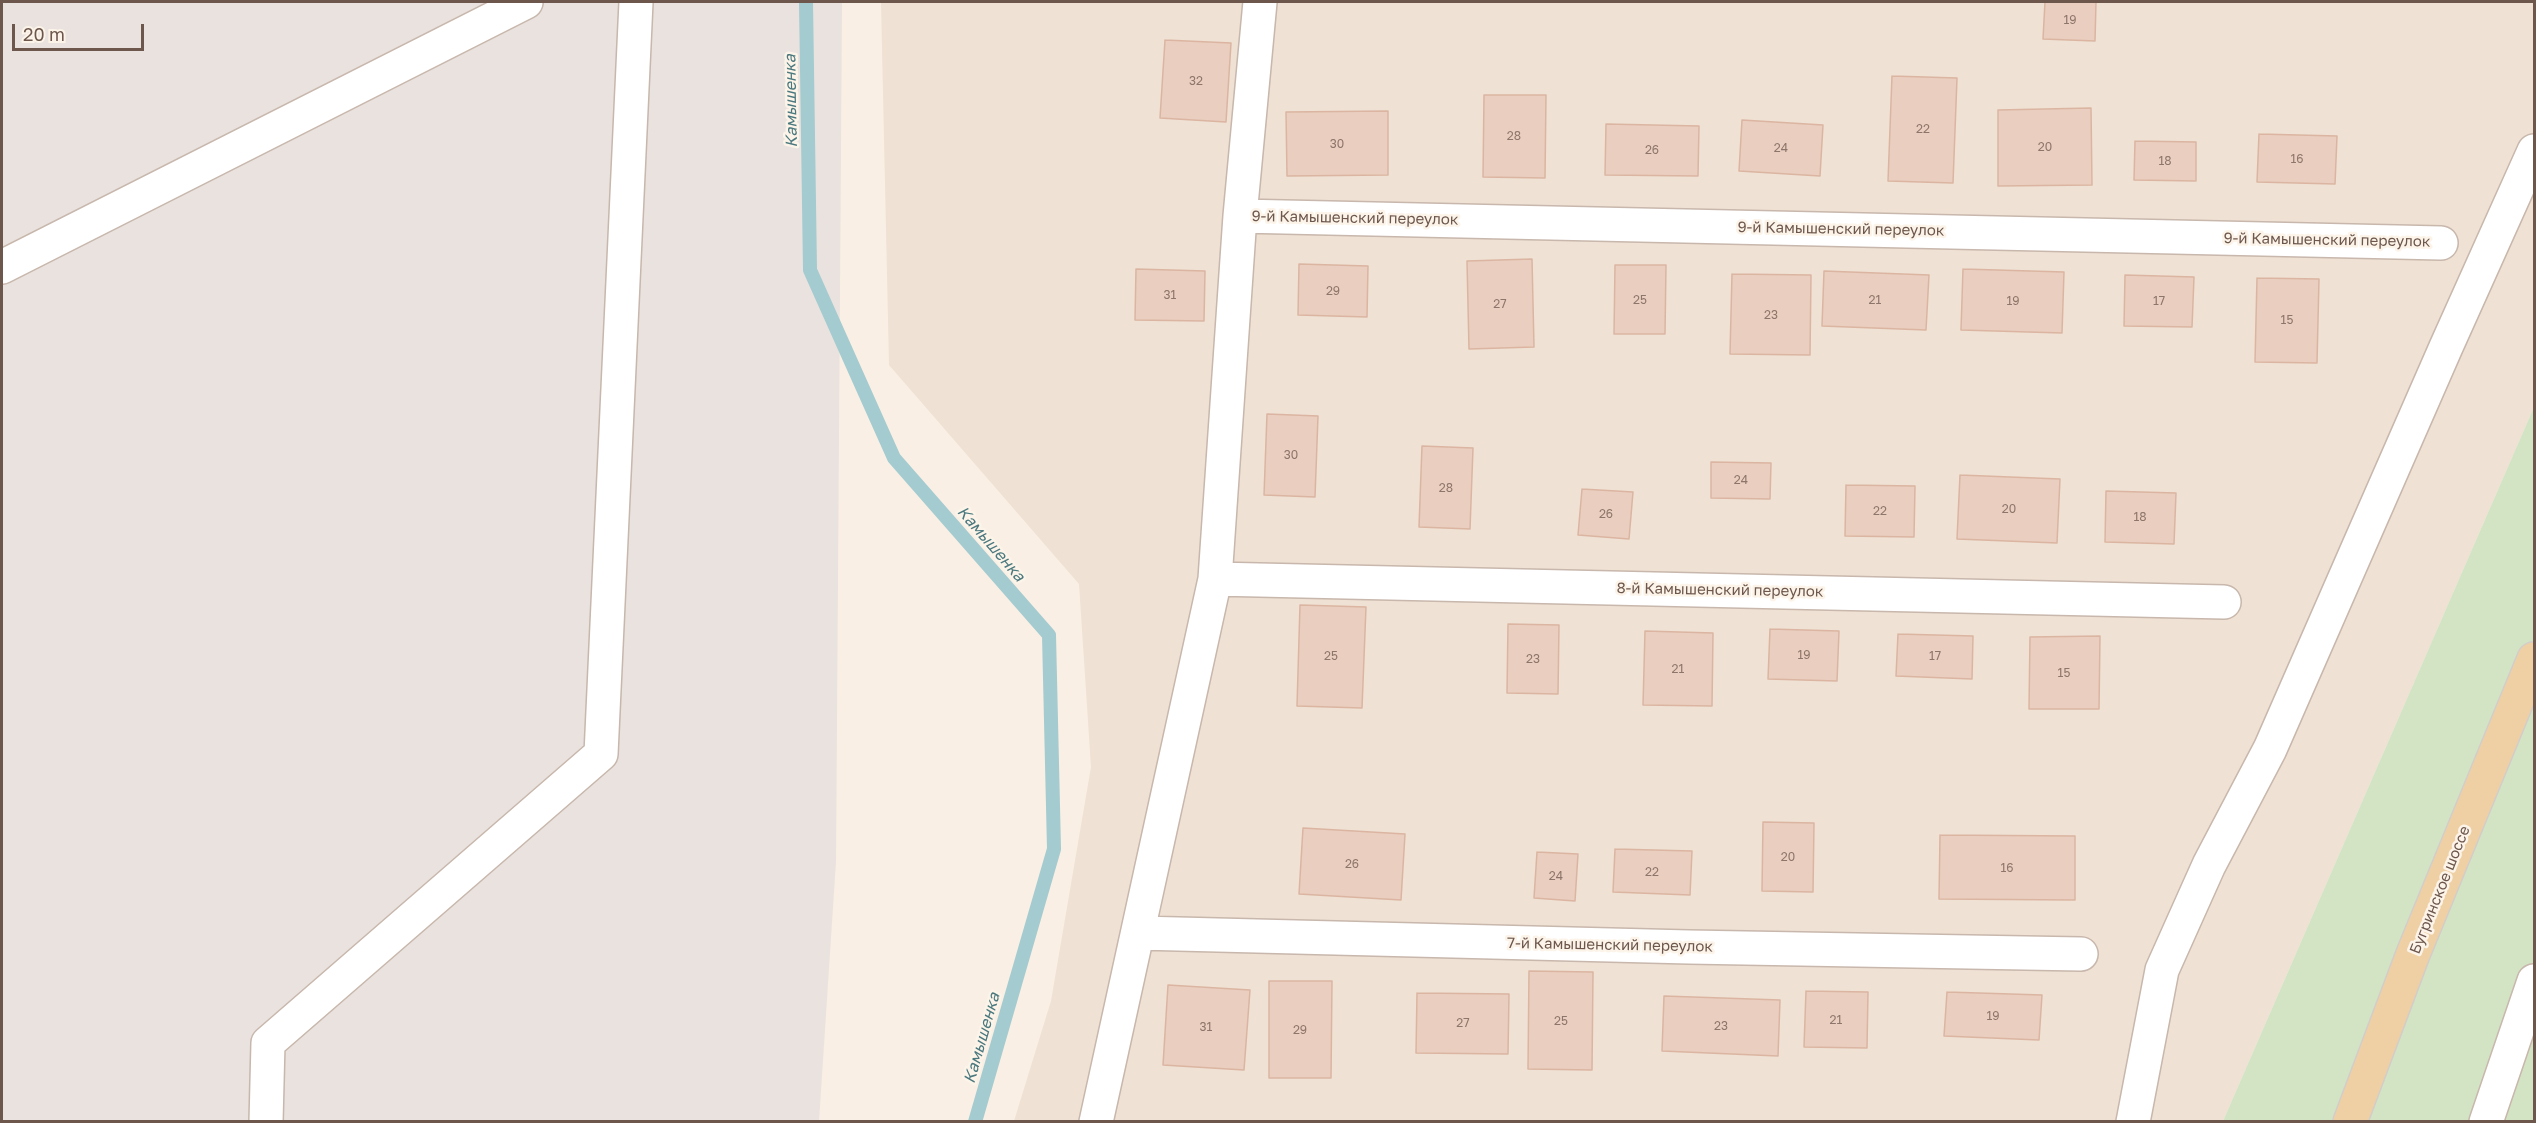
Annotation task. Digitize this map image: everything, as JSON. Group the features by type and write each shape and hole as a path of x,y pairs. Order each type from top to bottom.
{"main road":[{"name":"Бугринское шоссе","path":"2350,1122 2413,954 2535,660"}],"street":[{"path":"2,267 526,2"},
{"path":"266,1122 268,1043 601,754 636,2"},
{"path":"1096,1122 1215,579 1240,216 1260,2"},
{"path":"2133,1122 2162,970 2209,864 2270,749 2446,347 2535,151"},
{"name":"9-й Камышенский переулок","path":"1240,216 2441,243"},
{"name":"8-й Камышенский переулок","path":"1215,579 2224,602"},
{"name":"7-й Камышенский переулок","path":"1139,933 1689,948 2081,954"},
{"path":"2486,1122 2535,981"}],"shaded area":[{"path":"2,2 842,2 836,861 819,1121 2,1122"},
{"path":"881,2 2534,2 2534,407 2223,1121 1014,1121 1051,1001 1091,767 1079,584 889,365"}],"green space":[{"path":"2534,407 2534,1121 2223,1121"}],"building":[{"path":"2045,2 2096,2 2095,41 2043,39"},
{"path":"1165,40 1231,43 1226,122 1160,118"},
{"path":"1892,76 1957,78 1953,183 1888,181"},
{"path":"1484,95 1546,95 1545,178 1483,177"},
{"path":"2091,108 2092,185 1998,186 1998,110"},
{"path":"1388,111 1388,175 1287,176 1286,112"},
{"path":"1742,120 1823,125 1820,176 1739,171"},
{"path":"1606,124 1699,126 1698,176 1605,175"},
{"path":"2259,134 2337,136 2335,184 2257,182"},
{"path":"2135,141 2196,142 2196,181 2134,180"},
{"path":"1532,259 1534,347 1469,349 1467,261"},
{"path":"1299,264 1368,266 1367,317 1298,315"},
{"path":"1615,265 1666,265 1665,334 1614,334"},
{"path":"1136,269 1205,271 1204,321 1135,320"},
{"path":"1963,269 2064,272 2062,333 1961,330"},
{"path":"1824,271 1929,275 1926,330 1822,326"},
{"path":"1732,274 1811,275 1810,355 1730,354"},
{"path":"2125,275 2194,277 2192,327 2124,326"},
{"path":"2257,278 2319,279 2317,363 2255,362"},
{"path":"1267,414 1318,416 1315,497 1264,495"},
{"path":"1422,446 1473,448 1470,529 1419,527"},
{"path":"1711,462 1771,463 1770,499 1711,498"},
{"path":"1960,475 2060,479 2057,543 1957,539"},
{"path":"1846,485 1915,486 1914,537 1845,536"},
{"path":"1582,489 1633,492 1629,539 1578,535"},
{"path":"2106,491 2176,493 2174,544 2105,542"},
{"path":"1300,605 1366,607 1362,708 1297,706"},
{"path":"1508,624 1559,625 1558,694 1507,693"},
{"path":"1770,629 1839,631 1837,681 1768,679"},
{"path":"1645,631 1713,633 1712,706 1643,705"},
{"path":"1898,634 1973,636 1972,679 1896,676"},
{"path":"2100,636 2099,709 2029,709 2030,637"},
{"path":"1763,822 1814,823 1813,892 1762,891"},
{"path":"1303,828 1405,834 1401,900 1299,894"},
{"path":"1940,835 2075,836 2075,900 1939,899"},
{"path":"1615,849 1692,851 1690,895 1613,892"},
{"path":"1537,852 1578,854 1575,901 1534,898"},
{"path":"1529,971 1593,972 1592,1070 1528,1069"},
{"path":"1269,981 1332,981 1331,1078 1269,1078"},
{"path":"1168,985 1250,990 1244,1070 1163,1065"},
{"path":"1806,991 1868,992 1867,1048 1804,1047"},
{"path":"1947,992 2042,995 2039,1040 1944,1036"},
{"path":"1417,993 1509,994 1508,1054 1416,1053"},
{"path":"1664,996 1780,1000 1778,1056 1662,1051"}],"waterway":[{"name":"Камышенка","path":"806,2 810,270 894,458 1049,635 1054,849 975,1122"}]}
